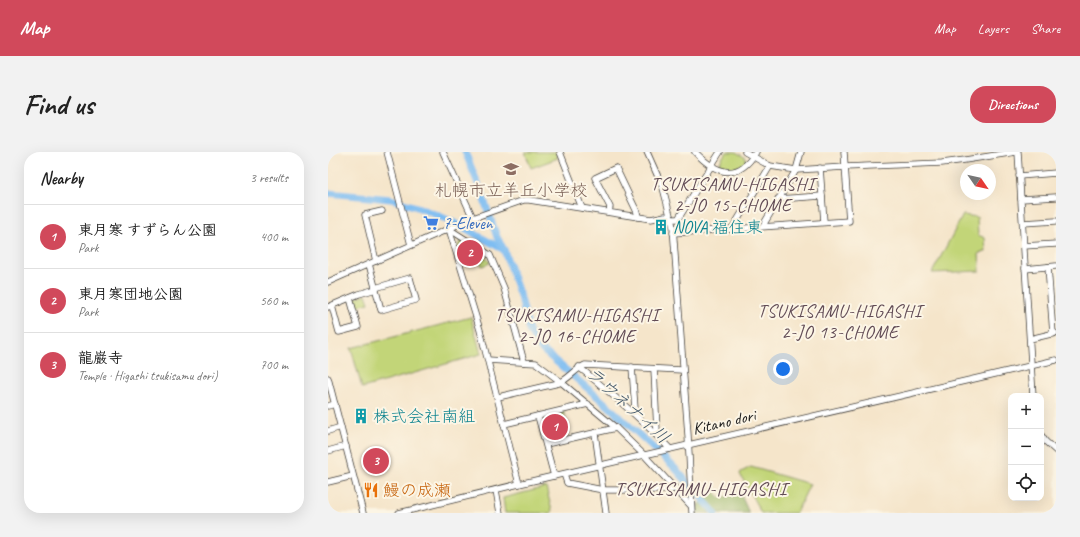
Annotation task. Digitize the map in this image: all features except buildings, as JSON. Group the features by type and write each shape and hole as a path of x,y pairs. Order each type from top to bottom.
{"street":[{"path":"387,152 411,245"},
{"path":"443,152 473,218"},
{"path":"560,152 582,208"},
{"path":"647,152 663,188 673,233 692,513"},
{"path":"695,152 712,166 724,172 736,171 744,166 754,154"},
{"path":"328,282 473,218 524,200 651,219 664,216 671,219 678,218 720,152"},
{"path":"745,152 754,154 770,166 796,170 942,163 1017,152 1034,393"},
{"path":"764,226 764,222 796,170 801,152"},
{"path":"673,233 850,221 844,152"},
{"path":"732,229 770,166"},
{"path":"609,212 610,207 595,178 616,168 638,217"},
{"path":"820,168 824,222"},
{"path":"1019,176 1056,173"},
{"path":"778,199 822,196"},
{"path":"1021,199 1056,197"},
{"path":"376,261 365,215 382,211"},
{"path":"1022,223 1056,221"},
{"path":"449,229 474,309 498,397 519,484"},
{"path":"449,229 490,256 504,288 524,362"},
{"path":"1024,246 1056,244"},
{"path":"350,298 358,327 339,332 330,307 350,298 359,294 376,288 410,278 416,300 381,310 376,288 369,264"},
{"path":"1025,269 1056,266"},
{"path":"1030,339 1055,334 1048,267"},
{"path":"488,360 536,363 564,380 588,404 645,455 691,506"},
{"name":"Kitano dori","path":"399,513 1056,360"},
{"path":"498,397 564,380 582,365 682,370"},
{"path":"632,367 634,413"},
{"path":"577,369 612,394 634,413 656,435 668,450"},
{"path":"654,369 656,435"},
{"path":"328,378 363,513"},
{"path":"328,406 334,404"},
{"path":"504,424 588,404"},
{"path":"538,416 554,476"},
{"path":"328,430 340,427"},
{"path":"546,444 616,428"},
{"path":"595,433 606,513"},
{"path":"1044,440 1056,451"},
{"path":"328,451 346,446"},
{"path":"564,474 567,483 603,490 671,490 675,488"},
{"path":"328,482 354,476"},
{"path":"496,490 500,513"}],"green space":[{"path":"525,152 556,152 558,158 531,168"},
{"path":"726,152 736,152 746,158 746,161 740,166 734,168 719,168 718,165"},
{"path":"963,215 977,217 978,235 985,238 986,252 979,253 980,271 932,273"},
{"path":"462,240 481,252 490,263 482,266 478,258 462,256 457,247"},
{"path":"366,294 369,303 354,307 352,300"},
{"path":"471,317 481,354 362,388 351,348"},
{"path":"564,412 569,435 548,441 541,418"},
{"path":"751,467 810,484 796,513 761,513 740,474"},
{"path":"546,487 552,511 551,513 505,513 503,498"},
{"path":"713,490 720,498 740,493 749,513 697,513 697,506"}],"waterway":[{"name":"ラウネナイ川","path":"465,152 481,191 497,237 504,250 522,302 529,331 539,347 606,404 673,466 715,513"},
{"path":"328,193 391,199 417,207 461,226 504,250"}],"place":[{"name":"札幌市立羊丘小学校","path":"511,169"},
{"name":"7-Eleven","path":"431,223"},
{"name":"NOVA 福住東","path":"661,227"},
{"name":"東月寒団地公園","path":"470,253"},
{"name":"株式会社南組","path":"361,416"},
{"name":"東月寒 すずらん公園","path":"555,427"},
{"name":"龍巌寺","path":"376,461"},
{"name":"鰻の成瀬","path":"371,490"}],"district":[{"name":"TSUKISAMU-HIGASHI 2-JO 15-CHOME","path":"733,194"},
{"name":"TSUKISAMU-HIGASHI 2-JO 13-CHOME","path":"840,321"},
{"name":"TSUKISAMU-HIGASHI 2-JO 16-CHOME","path":"577,325"},
{"name":"TSUKISAMU-HIGASHI","path":"701,489"}]}
